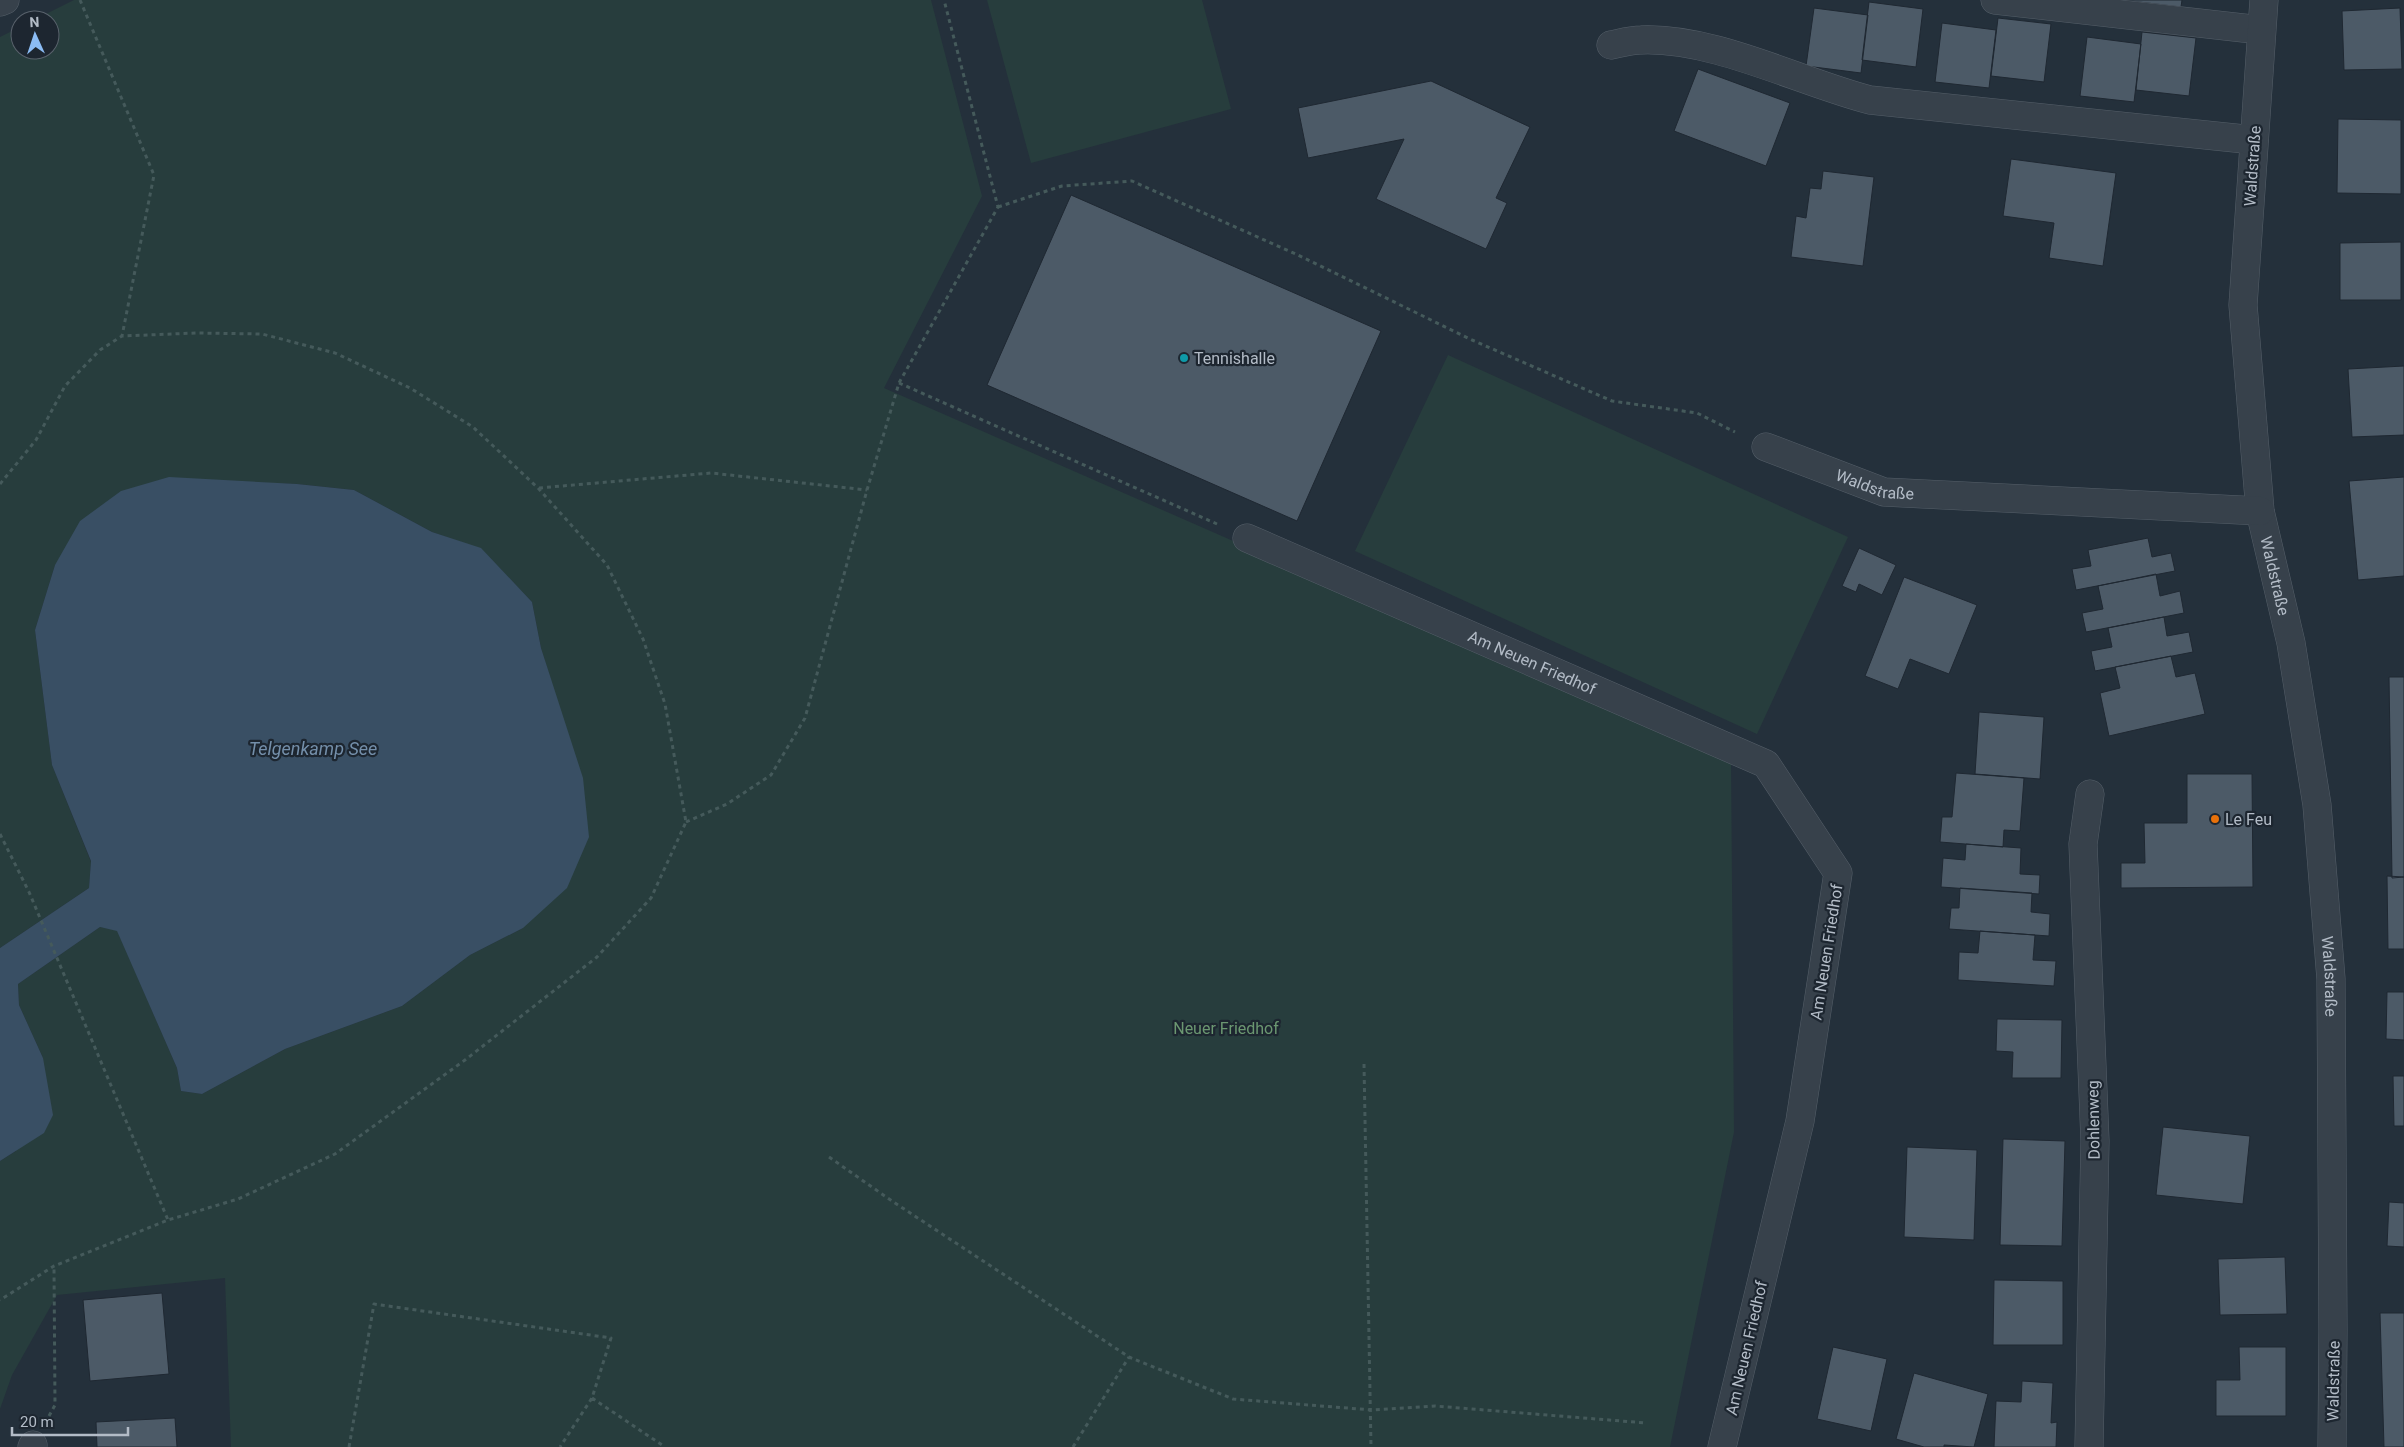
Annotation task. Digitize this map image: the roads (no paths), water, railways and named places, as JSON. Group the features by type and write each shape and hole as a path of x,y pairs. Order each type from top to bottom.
{"street":[{"path":"0,2 4,0"},
{"path":"1995,0 2261,30"},
{"name":"Waldstraße","path":"2264,0 2243,305 2260,511 2291,643 2317,805 2331,979 2332,1447"},
{"path":"1611,45 1639,40 1679,42 1745,59 1870,100 2254,140"},
{"name":"Waldstraße","path":"1766,447 1884,492 2260,511"},
{"name":"Am Neuen Friedhof","path":"1247,538 1766,764 1838,873 1800,1121 1722,1447"},
{"name":"Dohlenweg","path":"2089,1447 2095,1141 2084,844 2090,794"}],"water":[{"name":"Telgenkamp See","path":"169,477 297,484 354,490 432,532 481,548 532,602 541,648 583,778 589,837 567,888 523,928 470,955 402,1006 285,1049 202,1094 181,1091 177,1068 117,931 100,927 18,984 19,1005 43,1058 53,1115 44,1133 0,1161 0,948 89,888 91,861 52,765 35,630 55,565 80,521 121,491"}],"place":[{"name":"Tennishalle","path":"1184,358"},
{"name":"Le Feu","path":"2215,819"}],"park label":[{"name":"Neuer Friedhof","path":"1226,1028"}]}
